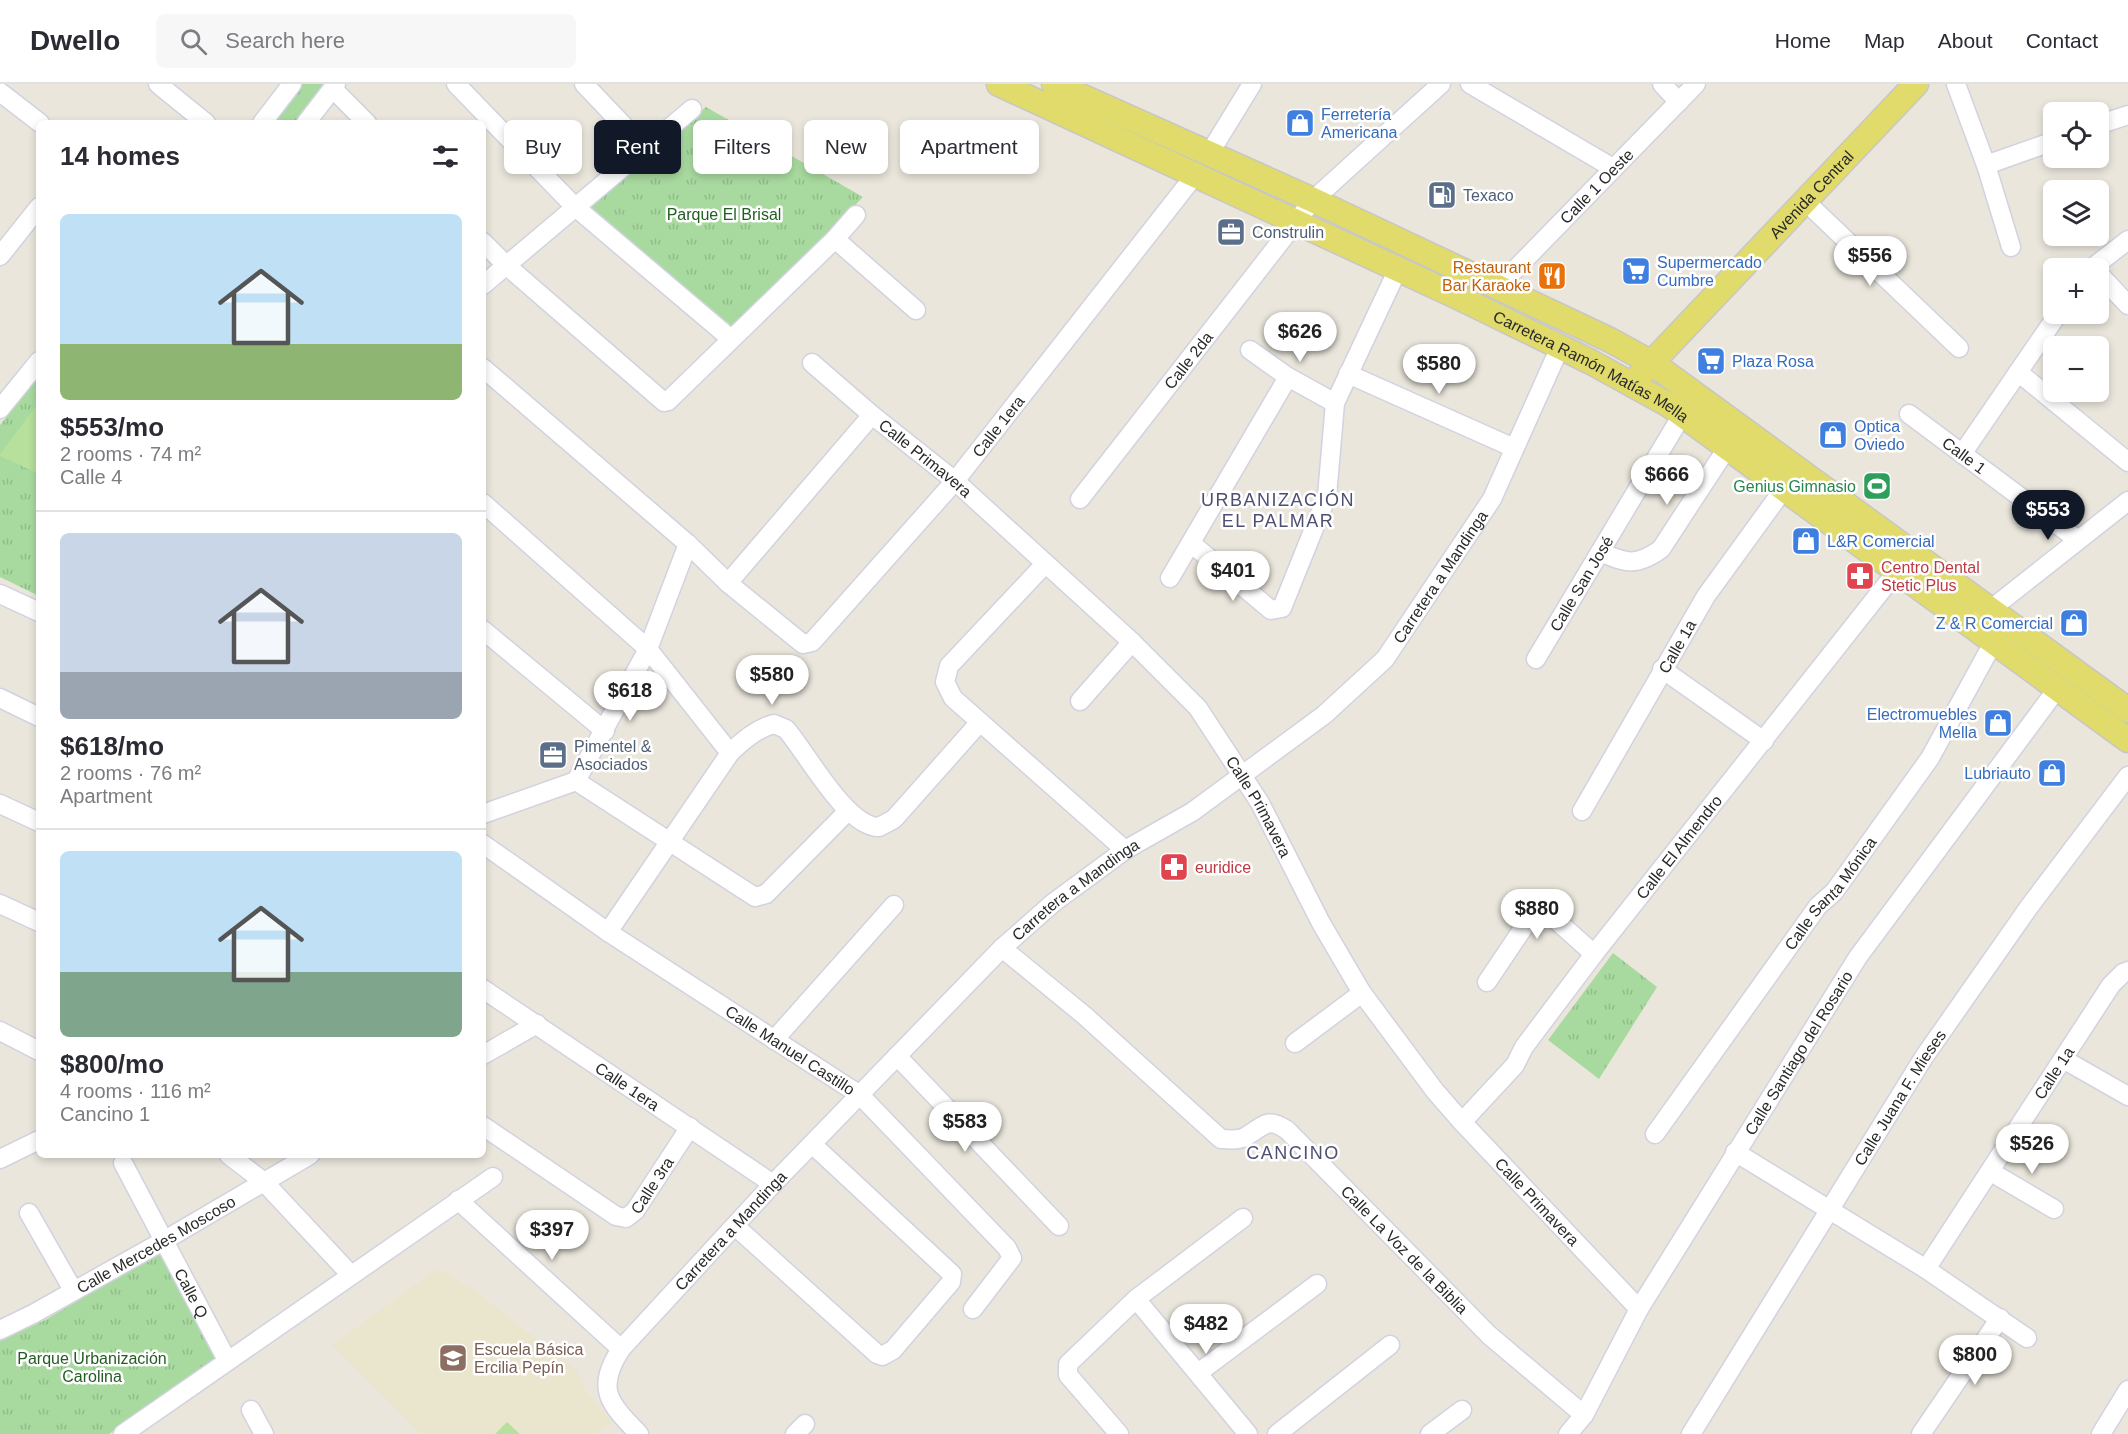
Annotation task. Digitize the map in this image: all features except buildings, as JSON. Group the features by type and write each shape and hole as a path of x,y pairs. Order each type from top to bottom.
{"main road":[{"name":"Carretera Ramón Matías Mella","path":"999,84 1398,268 1633,384 1682,415 2128,740"},
{"name":"Carretera Ramón Matías Mella","path":"1054,84 1313,200 1610,340 1652,363 2128,710"},
{"name":"Avenida Central","path":"1633,384 1916,84"}],"street":[{"path":"158,84 202,120"},
{"path":"264,120 292,84"},
{"path":"456,84 574,206 731,339"},
{"path":"584,84 618,120"},
{"path":"1209,154 1252,84"},
{"name":"Calle 2da","path":"1080,499 1313,200 1442,84"},
{"path":"1470,84 1613,168"},
{"path":"1662,84 1679,102"},
{"name":"Calle 1 Oeste","path":"1498,287 1696,84"},
{"path":"1956,84 1986,165 2011,247"},
{"path":"308,120 335,86 363,120"},
{"path":"4,93 36,120"},
{"path":"678,120 692,109"},
{"path":"2109,121 2128,115"},
{"path":"1986,165 2043,145"},
{"path":"486,282 612,174"},
{"name":"Calle 1era","path":"728,583 795,639 803,644 812,642 955,481 1195,175"},
{"path":"1805,201 1959,348"},
{"path":"0,256 36,211"},
{"path":"486,245 664,402 668,401 835,239 856,215"},
{"path":"835,239 916,310"},
{"path":"2107,258 2128,240"},
{"path":"1192,544 1271,610 1282,608 1327,496 1335,403 1398,268"},
{"path":"2109,285 2128,305"},
{"path":"1962,454 2051,324"},
{"name":"Carretera a Mandinga","path":"639,1434 611,1404 607,1392 606,1378 621,1349 773,1184 1002,948 1053,903 1125,850 1192,812 1324,715 1385,659 1492,499 1560,347"},
{"path":"1250,350 1288,377 1335,403"},
{"name":"Calle Primavera","path":"812,363 872,415 955,481 1132,642 1198,708 1260,803 1321,923 1362,993 1435,1091 1462,1122 1639,1309"},
{"path":"0,409 36,365"},
{"path":"486,371 688,544 728,583 872,415"},
{"path":"2018,372 2128,462"},
{"path":"1348,374 1514,448"},
{"path":"1170,578 1288,377"},
{"name":"Calle 1","path":"1909,414 2078,540"},
{"name":"Calle San José","path":"1536,659 1682,415"},
{"path":"1600,552 1627,563 1646,560 1660,549 1727,448"},
{"name":"Calle 1a","path":"1582,811 1706,596 1783,490"},
{"path":"1971,625 2128,501"},
{"path":"486,506 648,649 730,753"},
{"path":"486,810 576,781 648,649 688,544"},
{"path":"1045,564 945,672 948,691 1125,850"},
{"name":"Calle El Almendro","path":"1462,1122 1515,1065 1524,1047 1594,954 1897,571"},
{"path":"0,594 36,611"},
{"path":"486,632 605,731"},
{"path":"1080,701 1132,642"},
{"name":"Calle Santa Mónica","path":"1654,1134 1818,906 1834,892 1930,758 1993,643"},
{"path":"1662,669 1764,741"},
{"name":"Calle Santiago del Rosario","path":"1568,1434 1584,1415 1639,1309 1858,957 2057,689"},
{"path":"0,698 36,716"},
{"path":"608,932 730,753 742,741 766,726 780,725 790,734 848,811 871,827 888,824 980,722"},
{"name":"Calle Juana F. Mieses","path":"1691,1434 1924,1058 2029,907 2128,776"},
{"path":"576,781 755,897 766,894 848,811"},
{"path":"0,804 36,821"},
{"name":"Calle Manuel Castillo","path":"486,846 608,932 860,1095 1007,1248 1012,1258 973,1309"},
{"path":"0,904 36,921"},
{"path":"774,1040 894,905"},
{"path":"1486,982 1530,918 1539,912 1547,912 1594,954"},
{"name":"Calle La Voz de la Biblia","path":"1002,948 1085,1016 1221,1139 1244,1138 1265,1123 1276,1122 1287,1130 1489,1335 1584,1415"},
{"name":"Calle 1a","path":"1926,1269 2111,985 2122,973 2128,971"},
{"name":"Calle 1era","path":"486,991 773,1184"},
{"path":"1295,1043 1362,993"},
{"path":"486,1053 537,1024"},
{"path":"0,1031 36,1049"},
{"path":"897,1056 1059,1226"},
{"path":"2063,1059 2128,1096"},
{"name":"Calle 3ra","path":"486,1128 616,1216 626,1218 635,1211 690,1126"},
{"path":"0,1160 36,1142"},
{"path":"735,1226 878,1354 882,1356 893,1350 951,1282 952,1274 812,1144"},
{"path":"1735,1152 1926,1269 2027,1338"},
{"path":"233,1158 264,1182 351,1275"},
{"name":"Calle Mercedes Moscoso","path":"0,1330 165,1240 305,1158"},
{"name":"Calle Q","path":"123,1163 227,1360"},
{"path":"1991,1172 2054,1209"},
{"path":"128,1433 227,1360 493,1177"},
{"path":"458,1200 621,1349"},
{"path":"29,1213 73,1290"},
{"path":"1119,1434 1068,1375 1068,1364 1136,1299 1243,1218"},
{"path":"1198,1374 1317,1284"},
{"path":"1136,1299 1248,1434"},
{"path":"1921,1434 2000,1318"},
{"path":"1277,1434 1390,1345"},
{"path":"2101,1434 2128,1390"},
{"path":"251,1410 264,1434"},
{"path":"1430,1434 1462,1410"}],"shaded area":[{"name":"Escuela Básica Ercilia Pepín","path":"438,1268 477,1292 577,1371 583,1387 612,1422 595,1434 421,1434 332,1345"}],"green space":[{"path":"301,84 327,84 298,120 273,120"},
{"name":"Parque El Brisal","path":"706,107 729,120 693,120 693,174 792,174 792,156 804,163 804,174 823,174 863,197 733,331 587,207 626,174 681,174 681,128"},
{"path":"36,381 36,595 0,577 0,425"},
{"path":"36,406 36,473 0,454"},
{"path":"1613,953 1657,987 1599,1079 1548,1040"},
{"name":"Parque Urbanización Carolina","path":"161,1251 216,1359 109,1434 0,1434 0,1341 45,1320"},
{"path":"507,1422 520,1434 495,1434"}],"place":[{"name":"Ferretería Americana","path":"1300,123"},
{"name":"Texaco","path":"1442,195"},
{"name":"Construlin","path":"1231,232"},
{"name":"Supermercado Cumbre","path":"1636,271"},
{"name":"Restaurant Bar Karaoke","path":"1552,276"},
{"name":"Plaza Rosa","path":"1711,361"},
{"name":"Optica Oviedo","path":"1833,435"},
{"name":"Genius Gimnasio","path":"1877,486"},
{"name":"L&R Comercial","path":"1806,541"},
{"name":"Centro Dental Stetic Plus","path":"1860,576"},
{"name":"Z & R Comercial","path":"2074,623"},
{"name":"Electromuebles Mella","path":"1998,723"},
{"name":"Pimentel & Asociados","path":"553,755"},
{"name":"Lubriauto","path":"2052,773"},
{"name":"euridice","path":"1174,867"},
{"name":"Escuela Básica Ercilia Pepín","path":"453,1358"}],"district":[{"name":"URBANIZACIÓN EL PALMAR","path":"1278,510"},
{"name":"CANCINO","path":"1293,1153"}]}
